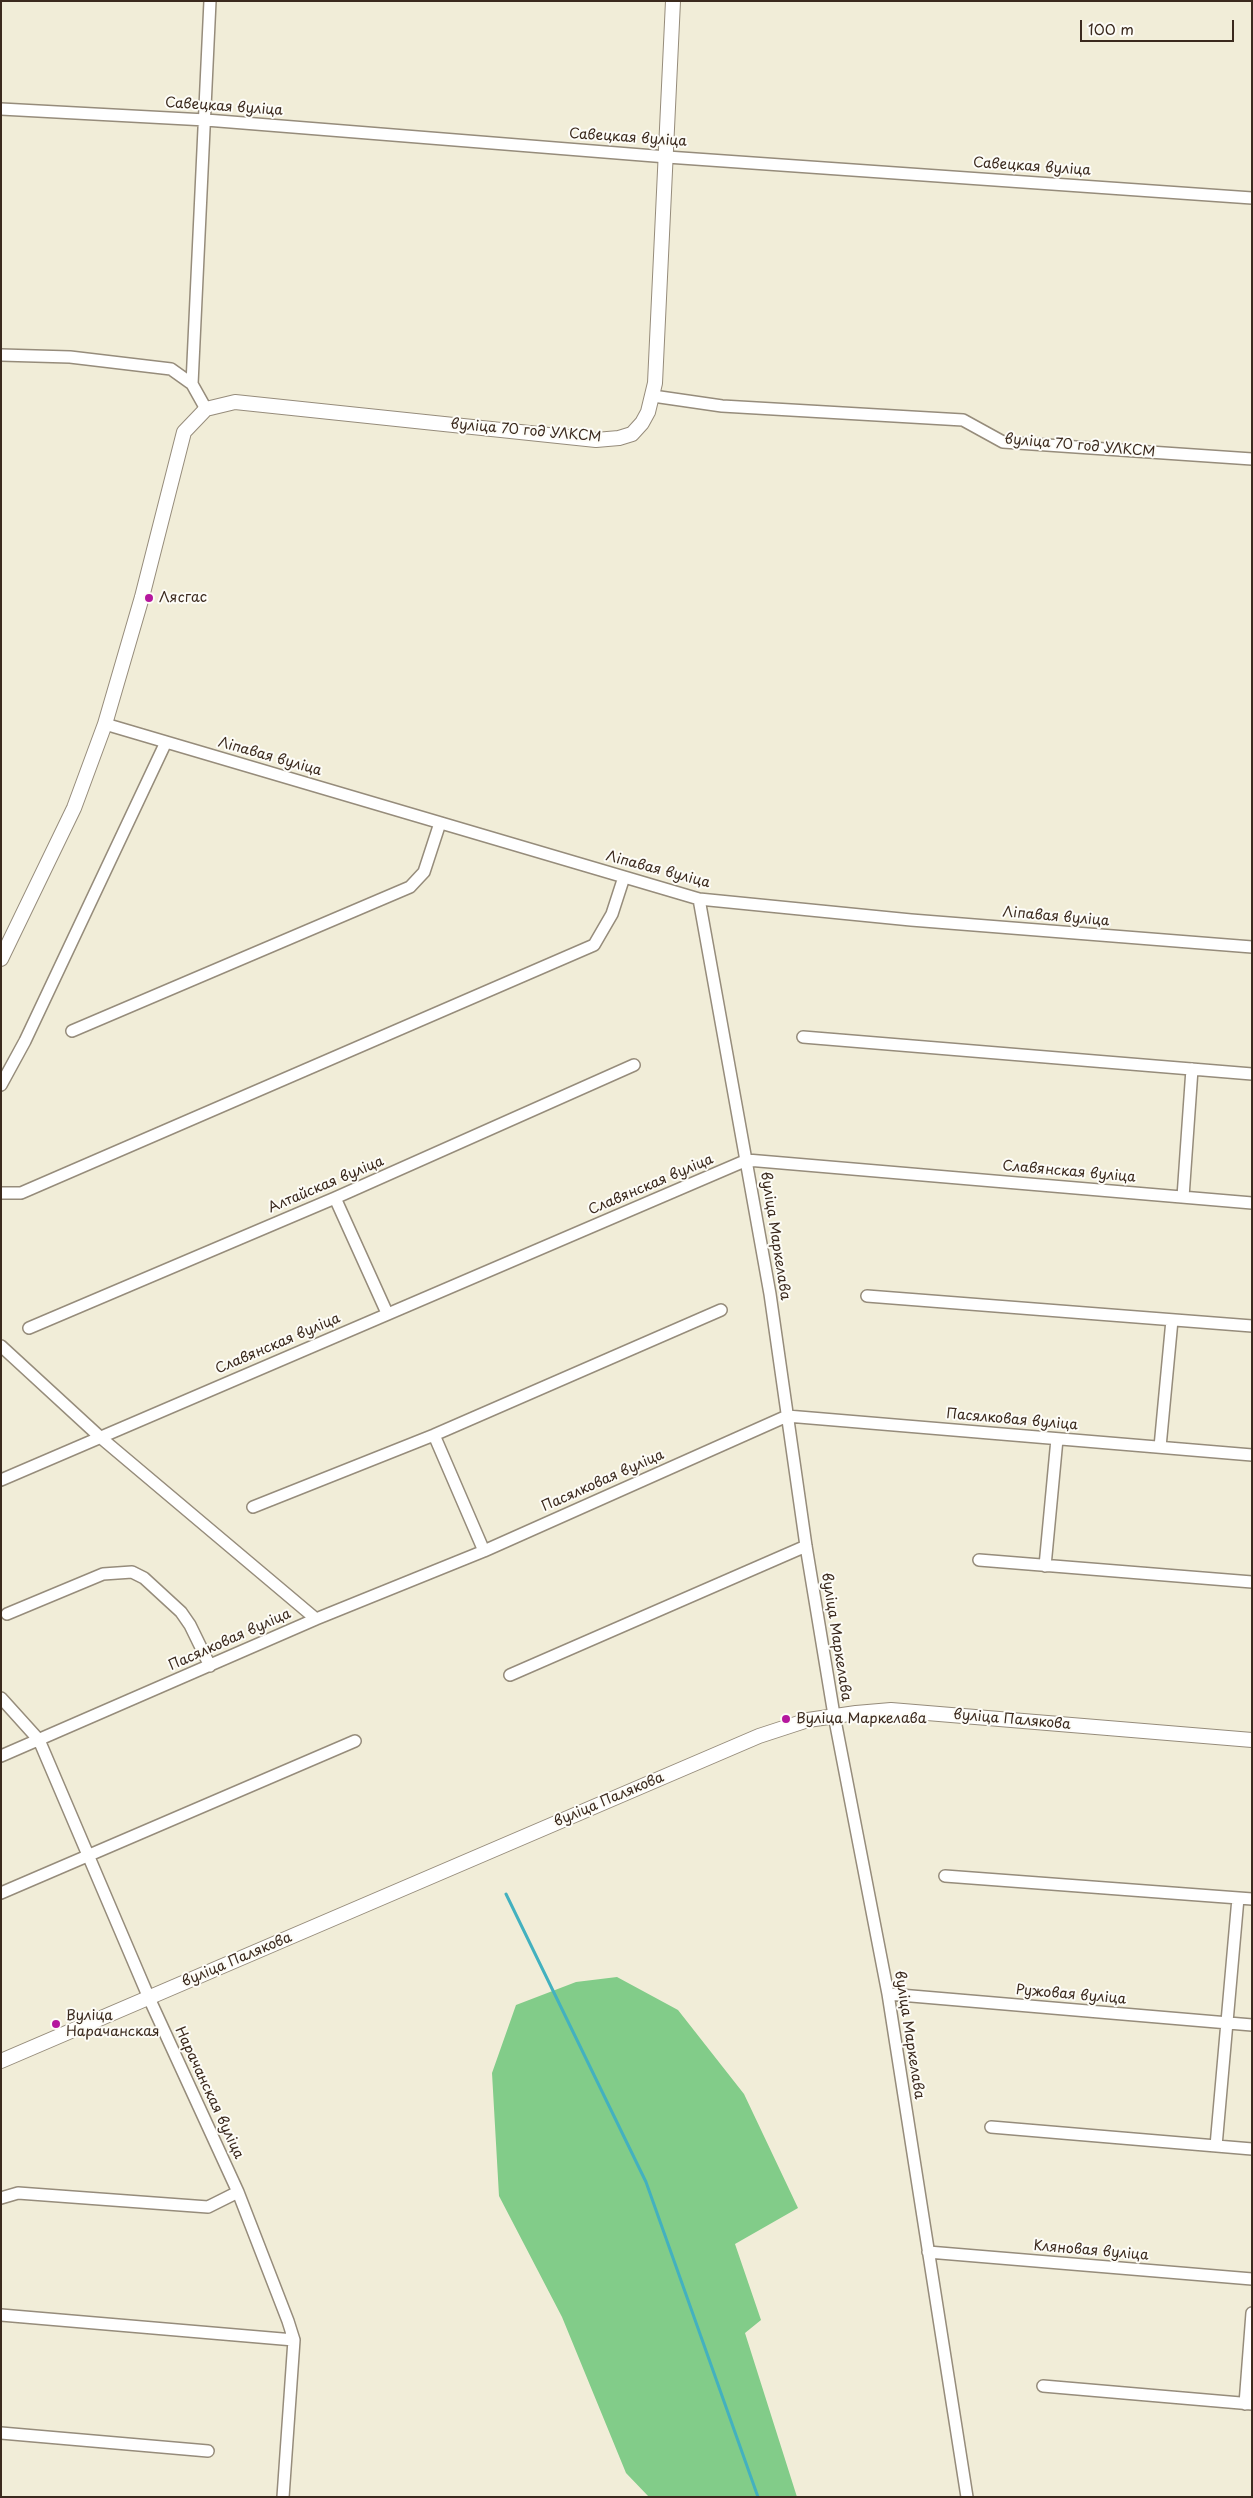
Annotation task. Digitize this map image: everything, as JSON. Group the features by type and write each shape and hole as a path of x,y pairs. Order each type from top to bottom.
{"street":[{"path":"192,384 206,120 210,1"},
{"path":"652,396 667,156 673,1"},
{"name":"Савецкая вуліца","path":"1,110 206,120 667,156 1252,198"},
{"path":"1,355 70,357 171,369 192,384 206,409 184,432 142,597 105,724 74,808 1,959"},
{"name":"вуліца 70 год УЛКСМ","path":"206,409 234,402 596,440 619,438 632,434 642,423 652,396 722,406 963,420 1003,442 1252,459"},
{"name":"Ліпавая вуліца","path":"105,724 699,899 920,921 1252,947"},
{"path":"1,1085 25,1041 166,742"},
{"path":"72,1031 410,886 424,872 440,823"},
{"path":"1,1193 21,1193 594,945 612,914 624,877"},
{"name":"вуліца Маркелава","path":"699,899 770,1294 806,1546 834,1715 888,1994 967,2497"},
{"path":"803,1037 1252,1074"},
{"name":"Алтайская вуліца","path":"29,1328 335,1198 634,1066"},
{"path":"1183,1197 1192,1069"},
{"name":"Славянская вуліца","path":"1,1480 747,1160 1252,1203"},
{"path":"335,1198 387,1313"},
{"path":"867,1296 1252,1326"},
{"path":"252,1507 434,1435 721,1310"},
{"path":"1160,1447 1172,1320"},
{"path":"1,1346 100,1437 316,1619"},
{"name":"Пасялковая вуліца","path":"1,1756 316,1619 484,1550 787,1416 1252,1455"},
{"path":"434,1435 484,1550"},
{"path":"1045,1566 1057,1439"},
{"path":"510,1675 806,1546"},
{"path":"979,1560 1252,1582"},
{"path":"7,1614 103,1574 132,1572 144,1578 181,1612 190,1625 210,1666"},
{"name":"Нарачанская вуліца","path":"1,1698 38,1740 149,1998 238,2192 294,2340 283,2497"},
{"name":"вуліца Палякова","path":"1,2061 759,1736 808,1720 834,1715 891,1710 1252,1740"},
{"path":"1,1893 355,1741"},
{"path":"945,1876 1252,1898"},
{"path":"1216,2146 1238,1898"},
{"name":"Ружовая вуліца","path":"888,1994 1252,2025"},
{"path":"991,2127 1252,2149"},
{"path":"1,2198 18,2193 208,2207 238,2192"},
{"name":"Кляновая вуліца","path":"928,2252 1252,2279"},
{"path":"1043,2386 1248,2404 1252,2313"},
{"path":"1,2315 294,2340"},
{"path":"1,2433 208,2451"}],"green space":[{"path":"617,1977 678,2010 744,2094 798,2208 735,2244 761,2320 745,2333 797,2497 649,2497 626,2473 562,2317 499,2196 492,2073 516,2005 576,1982"}],"waterway":[{"path":"506,1894 646,2182 758,2497"}],"place":[{"name":"Лясгас","path":"149,598"},
{"name":"Вуліца Маркелава","path":"786,1719"},
{"name":"Вуліца Нарачанская","path":"56,2024"}]}
